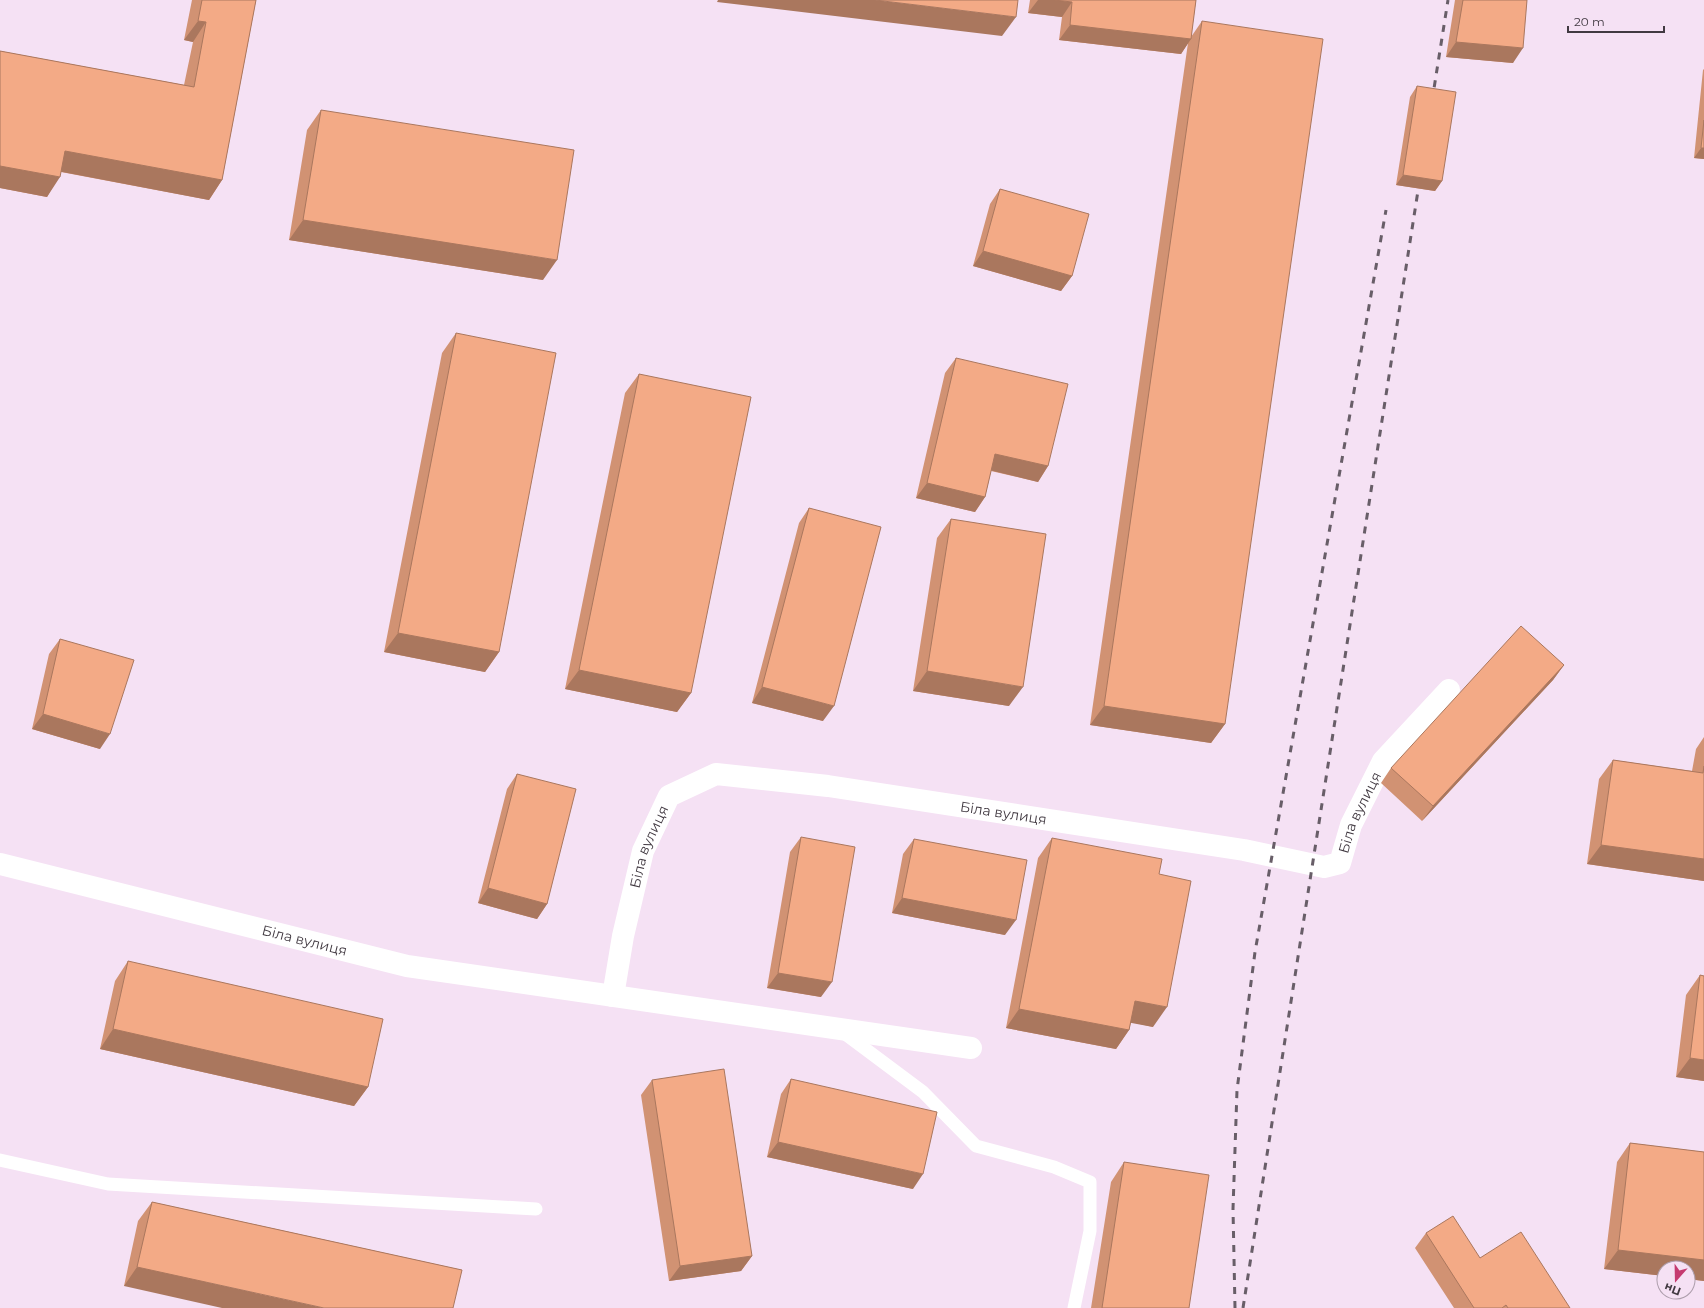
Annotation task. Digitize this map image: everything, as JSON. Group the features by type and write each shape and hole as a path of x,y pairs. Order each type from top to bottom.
{"street":[{"name":"Біла вулиця","path":"613,996 623,936 643,850 669,796 716,774 828,786 1244,850 1324,867 1340,863 1351,825 1384,761 1449,690"},
{"name":"Біла вулиця","path":"0,864 407,966 971,1048"}],"lane":[{"path":"837,1028 923,1092 976,1146 1054,1167 1090,1182 1090,1231 1074,1308"},
{"path":"0,1160 108,1184 536,1209"}],"building":[{"path":"202,0 256,0 222,180 65,151 60,177 0,166 0,51 194,87 206,22 198,21"},
{"path":"875,0 1018,0 1016,17"},
{"path":"1054,0 1196,0 1191,39 1070,25 1072,2"},
{"path":"1463,0 1527,0 1523,48 1456,42"},
{"path":"1202,21 1323,39 1225,724 1104,706"},
{"path":"1417,86 1456,92 1442,181 1403,175"},
{"path":"321,110 574,150 557,260 303,220"},
{"path":"1704,120 1704,148 1701,148"},
{"path":"1000,189 1089,214 1072,276 983,251"},
{"path":"456,333 556,353 499,652 398,633"},
{"path":"956,358 1068,384 1048,466 995,454 985,497 927,483"},
{"path":"639,374 751,397 691,693 579,670"},
{"path":"809,508 881,527 834,706 762,687"},
{"path":"951,519 1046,534 1023,687 927,671"},
{"path":"1521,626 1564,665 1433,806 1391,768"},
{"path":"60,639 134,660 110,734 43,714"},
{"path":"1613,760 1703,773 1704,766 1704,859 1601,845"},
{"path":"517,774 576,789 547,904 488,888"},
{"path":"801,837 855,847 832,982 778,973"},
{"path":"1052,838 1162,859 1159,874 1191,881 1167,1007 1135,1001 1129,1030 1019,1009"},
{"path":"914,839 1027,860 1016,920 902,898"},
{"path":"128,961 383,1019 368,1087 113,1029"},
{"path":"1700,975 1704,976 1704,1060 1690,1058"},
{"path":"724,1069 752,1256 680,1266 652,1080"},
{"path":"791,1079 937,1112 923,1174 778,1142"},
{"path":"1630,1143 1704,1152 1704,1260 1618,1250"},
{"path":"1124,1162 1209,1175 1189,1308 1102,1308"},
{"path":"152,1202 462,1270 453,1308 324,1308 137,1267"},
{"path":"1453,1216 1480,1258 1521,1232 1570,1308 1508,1308 1506,1305 1502,1308 1474,1308 1426,1233"}],"railway":[{"path":"1432,101 1448,0"},
{"path":"1243,1308 1420,178"},
{"path":"1235,1308 1233,1209 1237,1090 1255,952 1386,210"}]}
